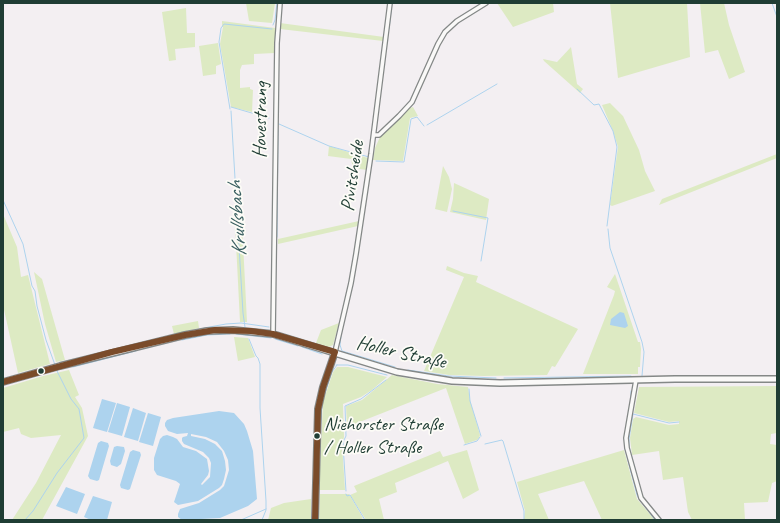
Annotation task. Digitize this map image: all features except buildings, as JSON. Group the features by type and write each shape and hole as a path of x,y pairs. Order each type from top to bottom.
{"street":[{"name":"Hovestrang","path":"273,334 277,43 280,3"},
{"name":"Pivitsheide","path":"335,352 355,262 374,135 390,3"},
{"path":"374,135 379,135 412,102 438,44 445,32 457,21 486,3"},
{"name":"Holler Straße","path":"3,382 52,368 199,332 233,330 273,334 397,372 452,381 494,383 777,379"},
{"path":"315,520 318,409 323,387 335,352"},
{"path":"636,380 626,438 627,448 641,498 658,520"}],"green space":[{"path":"246,3 275,3 272,23 249,21"},
{"path":"497,3 553,3 554,12 513,27"},
{"path":"610,3 687,3 690,57 618,78"},
{"path":"700,3 724,3 729,25 745,72 729,79 718,50 705,53"},
{"path":"186,8 187,33 195,33 195,47 175,49 176,60 169,61 162,12"},
{"path":"222,21 275,28 275,53 254,54 254,64 242,65 240,70 240,88 250,87 250,89 253,90 252,112 231,107 220,44 223,27"},
{"path":"280,23 384,37 383,41 280,29"},
{"path":"218,43 221,64 216,66 216,74 203,76 199,46"},
{"path":"571,47 577,84 583,89 580,93 543,59 557,62"},
{"path":"610,103 623,116 639,150 645,171 655,191 612,206 610,205 618,147 602,105"},
{"path":"413,107 418,116 410,118 403,161 373,160 375,148 380,137 410,108"},
{"path":"329,146 368,158 367,170 353,168 351,159 328,156"},
{"path":"777,154 777,158 659,205 662,199"},
{"path":"443,166 449,177 452,189 447,212 435,209"},
{"path":"454,183 489,199 486,220 450,212"},
{"path":"3,214 17,247 21,277 28,275 50,364 18,373 3,305"},
{"path":"359,221 358,226 278,244 278,239"},
{"path":"235,223 242,223 247,322 240,322"},
{"path":"447,266 464,273 478,276 476,282 578,329 555,367 552,366 547,375 449,375 424,371 464,277 446,270"},
{"path":"34,272 42,279 65,360 56,362 45,324"},
{"path":"615,274 638,342 640,342 640,367 638,367 638,374 583,374 614,295 615,291 607,287"},
{"path":"198,321 199,328 174,334 172,326"},
{"path":"339,323 333,345 329,347 316,343 321,330"},
{"path":"234,337 248,338 255,357 238,361"},
{"path":"337,367 348,367 387,377 361,397 343,404 344,437 342,444 345,490 319,490 323,402 333,372"},
{"path":"69,370 79,395 75,397 82,408 88,436 42,520 12,520 36,483 61,435 31,438 21,434 19,428 3,432 3,388"},
{"path":"392,375 437,384 468,387 470,400 480,435 479,438 465,444 446,388 347,427 346,406 362,400"},
{"path":"777,386 777,433 771,434 770,444 777,445 777,481 772,483 768,502 744,503 745,520 692,520 688,512 683,477 663,480 659,451 632,455 630,438 633,419 636,417 669,425 679,424 679,421 669,422 634,413 639,387"},
{"path":"467,450 479,490 463,499 448,461 395,483 397,492 379,499 384,520 366,520 350,495 357,492 354,486 440,451 443,457"},
{"path":"624,450 637,499 655,520 602,520 584,481 538,494 549,520 522,520 524,519 525,511 517,482"},
{"path":"320,494 349,494 363,518 359,520 319,520"},
{"path":"311,499 311,520 268,520 271,508 284,503"}],"water":[{"path":"620,312 624,313 628,326 625,328 610,325 611,319"},
{"path":"102,399 116,403 107,432 93,428"},
{"path":"117,403 130,407 122,436 108,432"},
{"path":"133,408 146,413 138,441 124,437"},
{"path":"219,411 234,413 244,424 253,451 257,499 248,506 220,518 182,520 178,517 180,509 199,503 224,486 229,470 228,460 224,451 217,442 206,437 191,434 191,436 205,439 215,444 222,451 226,470 222,485 219,488 198,501 178,505 174,502 180,484 176,481 157,475 154,470 154,458 160,439 167,435 173,437 177,439 183,447 196,451 207,459 209,471 208,475 201,484 202,485 210,477 211,463 209,458 203,452 184,444 182,438 187,436 188,433 177,434 168,431 165,423 167,420 173,418"},
{"path":"148,413 161,417 153,446 139,442"},
{"path":"101,441 108,443 109,446 99,480 97,481 90,479 88,476 98,443"},
{"path":"114,447 124,447 125,451 121,464 117,467 111,465 110,461"},
{"path":"133,450 140,452 141,455 130,489 128,490 121,488 120,485 130,452"},
{"path":"66,487 85,494 77,514 56,506"},
{"path":"93,496 112,502 107,520 91,520 84,517"}],"waterway":[{"name":"Krullsbach","path":"273,25 277,3"},
{"path":"389,29 392,3"},
{"path":"772,3 777,17"},
{"name":"Krullsbach","path":"230,109 219,42 221,28 224,24 272,29"},
{"path":"427,125 497,84"},
{"path":"577,89 594,105 599,104 613,131 617,147 607,226"},
{"path":"231,107 269,118"},
{"name":"Krullsbach","path":"231,111 245,327"},
{"path":"376,161 404,162 411,119 417,117 424,126"},
{"path":"279,124 329,146 369,157"},
{"path":"277,237 278,130"},
{"path":"3,200 23,244 32,286 35,291 37,306 46,340 55,365"},
{"path":"453,211 488,218 481,261"},
{"path":"608,229 610,248 642,342 644,352 642,376"},
{"path":"204,328 241,323 269,327"},
{"path":"182,340 207,335 230,334"},
{"path":"236,334 271,338"},
{"path":"341,336 340,345 342,351 395,367"},
{"name":"Krullsbach","path":"249,339 260,364 260,408 266,501 266,510 262,520"},
{"path":"275,339 298,346"},
{"path":"302,347 322,354"},
{"path":"73,367 136,351"},
{"path":"336,365 348,365 387,375"},
{"path":"323,399 332,372 337,365"},
{"path":"25,520 33,511 57,473 84,438 79,409 71,399 56,369"},
{"path":"408,370 449,376 496,378"},
{"path":"504,378 631,376"},
{"path":"346,491 343,442 346,436 345,406 361,399 386,380"},
{"path":"469,389 470,401 481,436"},
{"path":"626,430 631,391"},
{"path":"320,433 322,404"},
{"path":"635,469 629,447 633,414 669,423 679,422"},
{"path":"319,472 320,437"},
{"path":"464,445 477,441 480,437"},
{"path":"485,444 503,441 524,511 524,520"},
{"path":"625,441 625,449 637,495 655,520"},
{"path":"346,494 347,496 350,495 365,520"},
{"path":"241,520 266,509"}],"transit line":[{"path":"3,382 112,352 185,335 215,330 251,331 273,334 335,352"},
{"path":"315,520 318,409 323,387 335,352"}],"place":[{"name":"Niehorster Straße / Holler Straße","path":"317,436"}]}
